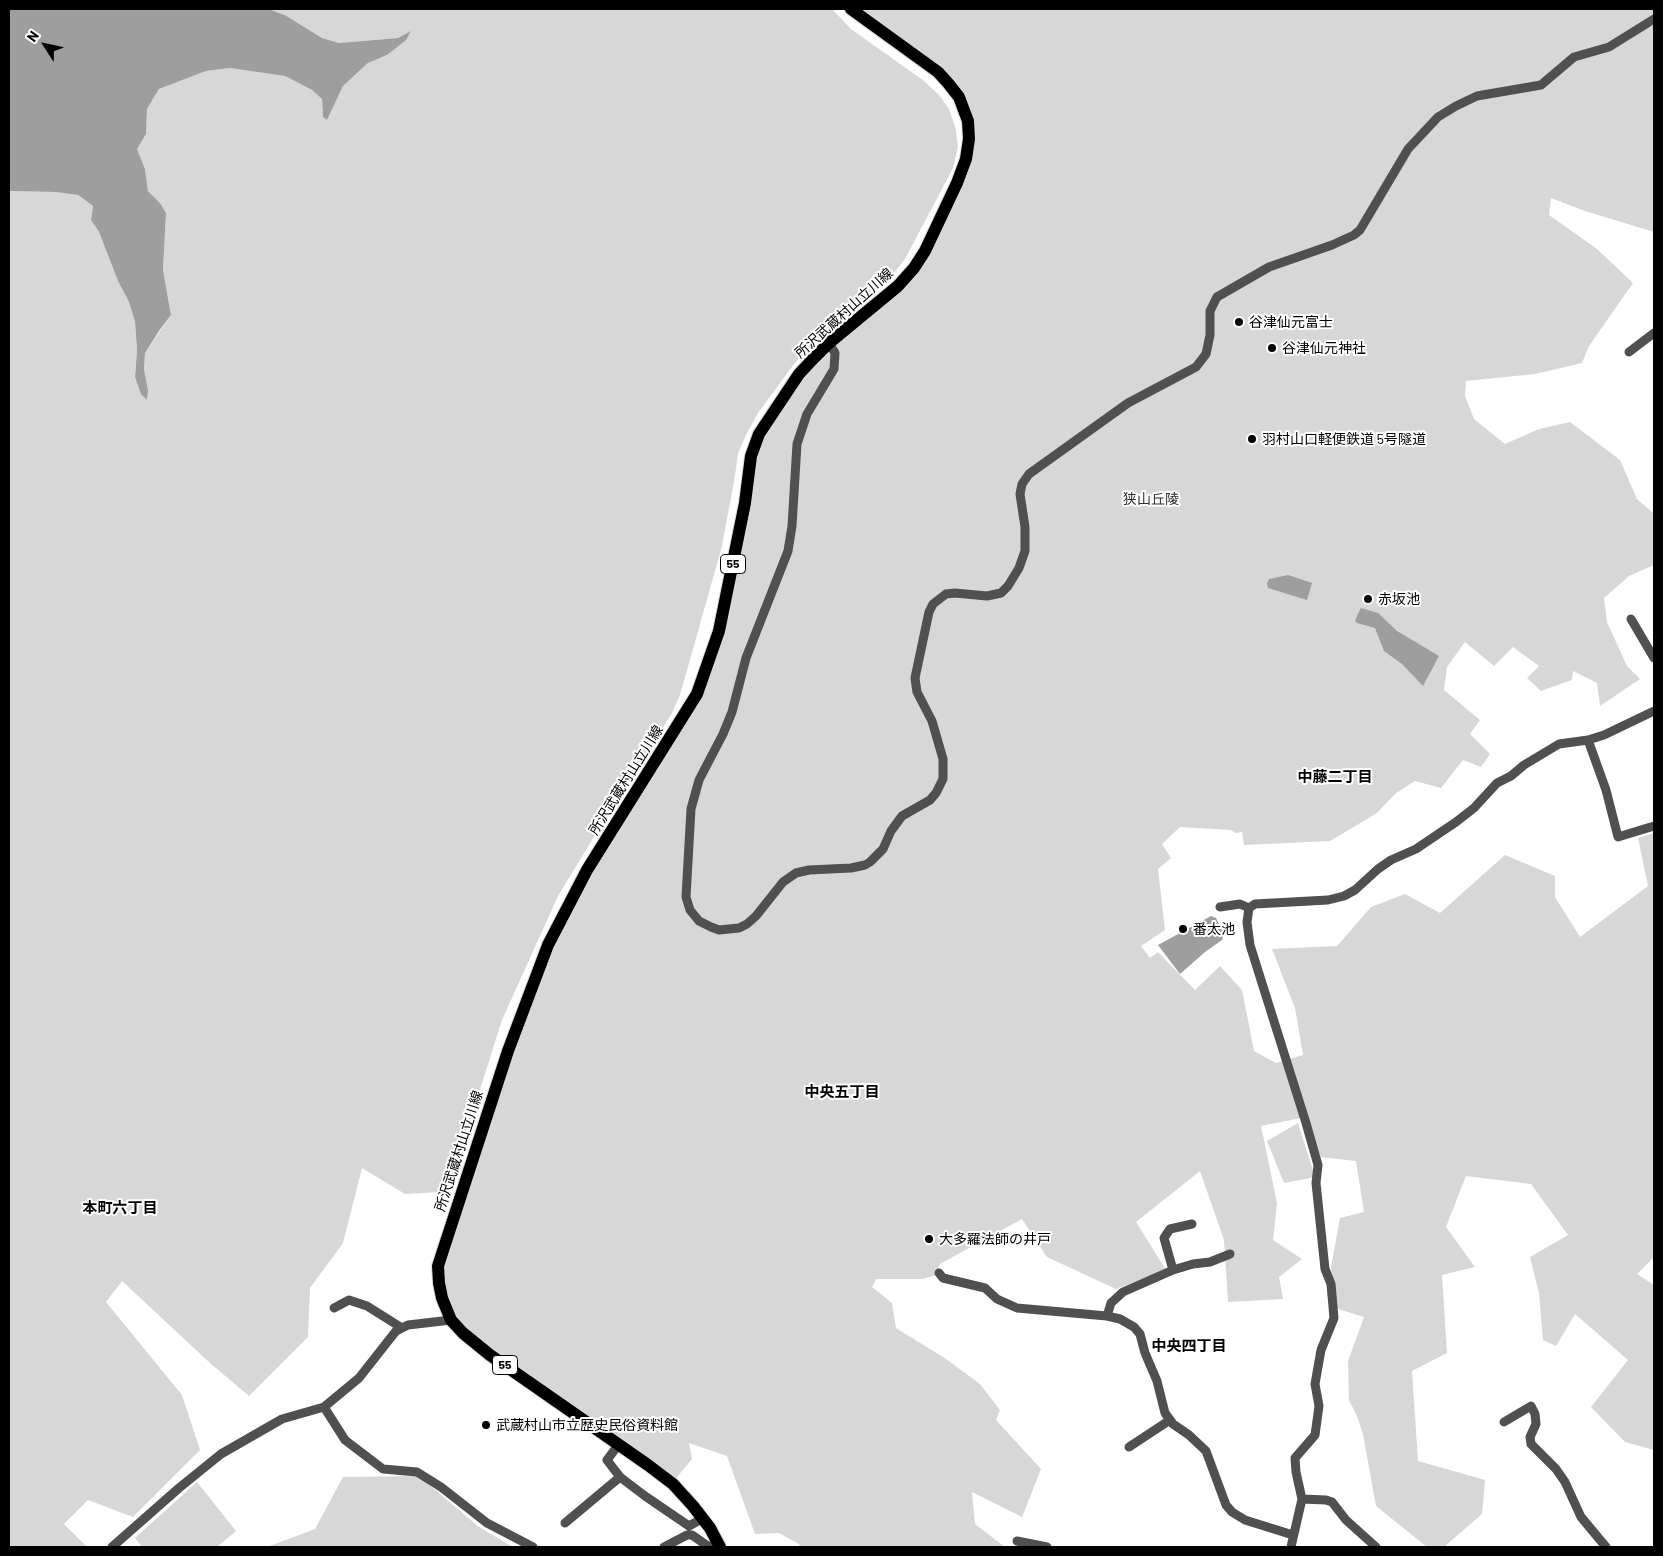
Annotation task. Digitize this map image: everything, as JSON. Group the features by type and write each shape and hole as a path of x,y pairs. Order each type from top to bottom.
{"main road":[{"name":"所沢武蔵村山立川線","path":"719,1545 703,1518 673,1484 463,1333 451,1320 442,1298 438,1266 508,1051 548,945 587,870 697,694 718,631 745,503 751,456 759,434 799,374 830,343 898,286 914,268 925,251 958,183 966,159 969,139 968,121 959,97 948,82 938,72 851,9"}],"street":[{"path":"830,343 835,353 834,369 807,414 797,444 792,526 788,551 746,658 732,712 700,780 691,810 686,898 690,910 699,920 711,928 719,930 739,928 747,924 756,916 783,882 796,873 809,870 851,868 870,862 883,848 896,823 902,816 930,800 936,793 943,779 943,759 932,721 917,692 915,678 930,612 933,604 946,594 987,596 1001,592 1008,586 1019,568 1025,551 1026,527 1020,494 1022,484 1029,474 1128,403 1196,367 1206,354 1209,342 1210,311 1217,297 1269,267 1332,245 1357,233 1365,224 1408,149 1438,117 1477,96 1541,85 1574,57 1609,47 1654,19"},
{"path":"1628,352 1654,333"},
{"path":"1631,619 1654,658"},
{"path":"1249,908 1256,904 1328,900 1344,896 1355,890 1391,860 1416,849 1467,815 1497,783 1511,776 1524,765 1558,744 1588,740 1604,735 1654,711"},
{"path":"1588,740 1606,790 1618,838 1654,826"},
{"path":"1220,907 1240,904 1249,908"},
{"path":"1249,908 1247,922 1250,945 1318,1165 1316,1183 1325,1269 1330,1284 1334,1318 1322,1350 1316,1384 1319,1406 1315,1435 1295,1458 1302,1499 1291,1547"},
{"path":"1173,1270 1164,1238 1170,1229 1192,1224"},
{"path":"1107,1316 1111,1303 1122,1292 1173,1270 1193,1264 1210,1262 1230,1254"},
{"path":"939,1273 943,1278 985,1288 997,1298 1017,1308 1107,1316 1120,1319 1138,1330 1145,1353 1158,1381 1166,1413 1173,1424 1189,1435 1206,1451 1226,1505 1232,1512 1245,1520 1293,1535"},
{"path":"334,1308 349,1300 368,1306 402,1328"},
{"path":"112,1547 221,1454 282,1419 324,1407 359,1378 396,1331 408,1325 451,1320"},
{"path":"1504,1422 1531,1406 1535,1414 1536,1424 1530,1437 1532,1444 1556,1469 1565,1482 1581,1517 1606,1547"},
{"path":"324,1407 345,1440 383,1469 417,1472 441,1487 487,1523 533,1547"},
{"path":"1129,1447 1170,1420"},
{"path":"619,1444 607,1460 620,1477 689,1526 703,1518"},
{"path":"566,1523 620,1477"},
{"path":"1302,1499 1332,1502 1346,1520 1376,1547"},
{"path":"664,1547 687,1535 692,1535 709,1547 719,1545"},
{"path":"1017,1541 1047,1547"}],"green space":[{"path":"268,9 832,9 851,29 924,81 940,96 949,109 956,130 958,147 953,168 905,259 890,278 871,291 828,329 794,364 758,413 746,435 738,453 722,546 680,695 672,713 558,896 502,1020 451,1181 439,1192 405,1194 362,1168 343,1243 310,1288 308,1337 249,1396 210,1363 122,1281 106,1302 182,1395 200,1450 133,1517 88,1500 64,1524 87,1547 9,1547 9,191 55,192 78,195 93,206 91,220 99,232 118,281 129,302 135,322 137,350 135,377 147,400 148,390 144,369 145,353 171,315 163,270 166,213 160,203 148,191 145,169 137,149 146,134 147,109 159,89 206,71 230,68 285,76 312,90 322,99 323,117 327,120 343,86 368,63 387,55 410,32 398,38 339,43 322,38 285,15"},
{"name":"狭山丘陵","path":"851,9 1654,9 1654,232 1585,211 1551,198 1549,215 1597,249 1633,283 1589,346 1582,363 1535,374 1466,381 1465,396 1474,419 1505,444 1539,429 1570,422 1620,460 1637,499 1654,512 1654,565 1629,576 1604,598 1607,622 1627,666 1640,679 1600,706 1597,683 1573,671 1572,680 1541,691 1527,678 1539,666 1513,647 1494,666 1465,642 1447,667 1444,690 1480,720 1470,734 1490,754 1481,767 1463,760 1441,788 1415,781 1396,793 1377,813 1330,841 1244,845 1242,832 1180,827 1162,844 1171,858 1158,869 1165,930 1141,946 1150,958 1158,952 1195,990 1220,966 1242,990 1254,1051 1276,1063 1303,1055 1295,1008 1272,949 1337,946 1371,907 1405,894 1440,913 1505,855 1555,876 1555,897 1580,937 1648,886 1638,838 1654,833 1654,1257 1637,1274 1654,1285 1654,1450 1625,1442 1591,1407 1628,1360 1575,1314 1556,1346 1543,1340 1539,1293 1530,1257 1568,1235 1531,1184 1466,1176 1446,1227 1475,1267 1442,1275 1447,1353 1412,1371 1418,1461 1485,1480 1482,1514 1444,1547 1427,1547 1376,1506 1363,1434 1349,1400 1348,1361 1364,1317 1335,1308 1331,1267 1340,1218 1364,1212 1356,1161 1321,1157 1301,1118 1261,1126 1277,1203 1273,1240 1302,1259 1279,1277 1283,1299 1228,1302 1224,1240 1200,1171 1136,1222 1166,1270 1116,1289 1047,1257 1022,1219 940,1264 936,1275 923,1279 876,1279 872,1287 892,1303 896,1328 946,1359 980,1384 1000,1410 996,1420 1041,1469 1022,1517 972,1492 975,1524 1005,1547 800,1547 799,1544 779,1533 755,1534 727,1456 689,1443 692,1459 673,1484 463,1333 439,1283 548,945 697,694 719,631 751,456 799,374 914,268 966,159 959,97"},
{"path":"1298,1123 1315,1177 1284,1183 1267,1141"},
{"path":"419,1476 479,1527 513,1547 267,1547 315,1529 343,1477"},
{"path":"197,1482 236,1531 217,1547 142,1547 135,1538"}],"shaded area":[{"path":"9,9 268,9 285,15 322,38 339,43 398,38 411,31 406,40 387,55 368,63 343,86 327,120 323,117 322,99 312,90 285,76 230,68 206,71 159,89 147,109 146,134 137,149 145,169 148,191 160,203 166,213 163,270 171,315 145,353 144,369 148,390 147,400 141,394 135,377 137,350 135,322 129,302 118,281 99,232 91,220 93,206 78,195 55,192 9,191"},
{"path":"1288,575 1312,583 1307,600 1268,588 1267,583 1269,579"},
{"name":"赤坂池","path":"1361,608 1378,613 1397,631 1439,656 1423,686 1402,664 1384,651 1375,628 1355,621"},
{"name":"番太池","path":"1211,916 1216,918 1224,934 1222,940 1180,974 1158,945"}],"place":[{"name":"谷津仙元富士","path":"1239,322"},
{"name":"谷津仙元神社","path":"1272,348"},
{"name":"羽村山口軽便鉄道 5号隧道","path":"1252,439"},
{"name":"赤坂池","path":"1368,599"},
{"name":"番太池","path":"1183,929"},
{"name":"大多羅法師の井戸","path":"929,1239"},
{"name":"武蔵村山市立歴史民俗資料館","path":"486,1425"}],"district":[{"name":"中藤二丁目","path":"1335,777"},
{"name":"中央五丁目","path":"842,1092"},
{"name":"本町六丁目","path":"120,1208"},
{"name":"中央四丁目","path":"1189,1346"}]}
